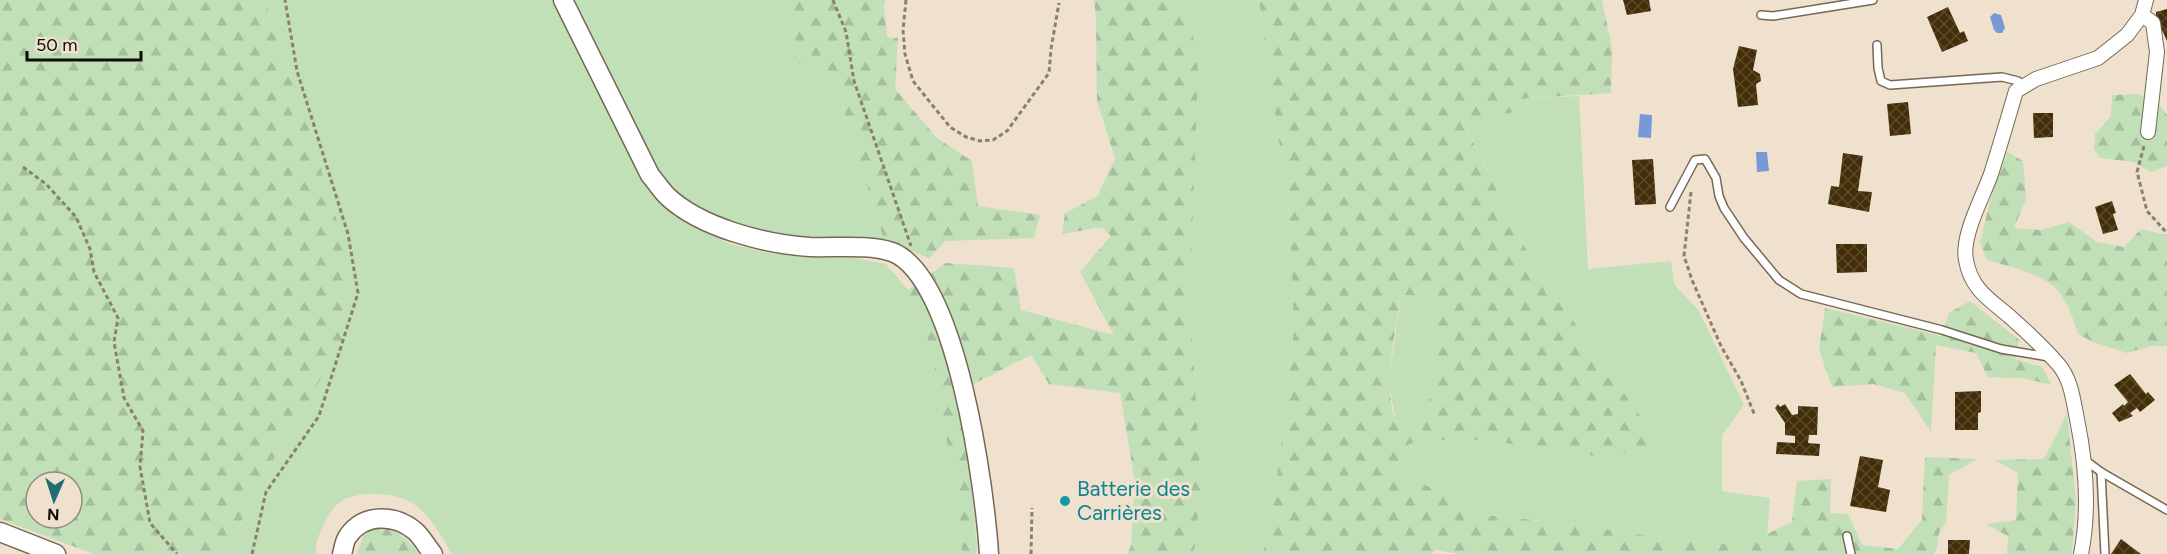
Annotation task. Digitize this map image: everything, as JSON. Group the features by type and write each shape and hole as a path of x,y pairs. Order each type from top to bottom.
{"street":[{"path":"563,0 650,175 668,197 708,223 767,241 810,247 858,247 892,252 906,260 922,276 934,298 960,377 986,507 989,554"},
{"path":"2081,554 2085,520 2085,460 2070,384 2052,357 1979,290 1970,276 1965,258 1969,230 1991,172 2016,91 2036,79 2098,58 2127,35 2142,15 2146,0"},
{"path":"2142,15 2153,23 2157,52 2148,132"},
{"path":"342,554 346,538 360,523 381,517 399,521 416,532 433,554"},
{"path":"0,532 56,554"}],"lane":[{"path":"1761,15 1773,16 1874,0"},
{"path":"1877,45 1881,81 1890,85 2002,77 2018,81 2025,86"},
{"path":"1670,207 1695,160 1705,159 1711,168 1724,208 1779,280 1802,294 1942,330 2001,349 2052,357"},
{"path":"2085,460 2167,510"},
{"path":"2102,472 2105,554"},
{"path":"1847,536 1851,554"}],"path":[{"path":"252,554 266,492 319,416 358,293 348,234 297,71 285,0"},
{"path":"833,0 846,32 854,81 922,276"},
{"path":"906,0 903,30 905,54 913,81 950,127 966,137 980,141 993,140 1007,131 1049,73 1059,3"},
{"path":"2148,132 2137,172 2147,211 2167,233"},
{"path":"1695,160 1684,256 1706,313 1741,381 1755,416"},
{"path":"23,167 46,184 76,217 90,249 94,272 118,318 114,342 124,398 143,431 140,467 150,523 177,554"},
{"path":"1032,508 1032,554"}],"green space":[{"path":"0,0 268,0 269,18 306,120 343,241 349,326 308,402 253,493 230,551 231,554 94,554 30,530 84,530 84,470 24,470 24,528 0,519"},
{"path":"268,0 554,0 666,206 700,229 730,244 764,252 809,258 855,258 886,264 908,290 931,348 960,517 962,554 452,554 432,522 420,509 404,499 374,494 359,495 339,502 320,532 316,554 231,554 253,493 308,402"},
{"path":"573,0 782,0 794,29 799,63 815,74 835,83 884,240 809,239 767,235 706,213 675,192 655,167"},
{"path":"782,0 886,0 884,4 887,37 898,38 895,89 937,138 972,161 978,206 1040,215 1034,238 945,241 929,258 884,240 835,83 815,74 799,63 794,29"},
{"path":"1094,0 1188,0 1198,70 1190,302 1201,486 1194,554 1127,554 1131,546 1135,482 1120,393 1049,384 1031,355 954,394 968,451 977,546 976,554 962,554 960,517 931,348 908,290 946,263 1014,268 1021,310 1114,335 1080,272 1111,236 1102,227 1062,234 1065,213 1098,196 1115,158 1097,101"},
{"path":"1188,0 1259,0 1290,219 1294,330 1276,486 1263,554 1194,554 1201,486 1190,302"},
{"path":"1259,0 1602,0 1612,48 1611,93 1518,99 1518,111 1464,124 1533,264 1664,450 1596,456 1485,440 1428,440 1421,427 1420,410 1433,395 1434,304 1412,295 1400,296 1388,381 1393,415 1412,427 1413,443 1401,447 1396,470 1485,515 1562,523 1685,541 1744,545 1792,522 1797,481 1831,479 1830,513 1848,514 1862,545 1898,549 1922,520 1925,457 1978,459 1949,475 1946,522 1939,533 1934,554 1460,554 1435,550 1432,554 1263,554 1276,486 1294,330 1290,219"},
{"path":"2139,94 2160,106 2167,115 2167,166 2151,172 2133,162 2100,158 2094,149 2095,134 2111,116 2112,95"},
{"path":"1579,96 1588,269 1671,261 1674,284 1699,311 1744,405 1722,435 1722,491 1770,498 1767,535 1744,545 1685,541 1562,523 1485,515 1396,470 1401,446 1388,381 1400,296 1412,295 1434,304 1433,395 1428,440 1485,440 1663,450 1533,264 1464,123 1518,111 1517,99"},
{"path":"2007,152 2023,161 2026,199 2014,228 2041,230 2069,222 2097,242 2124,247 2141,229 2167,235 2167,346 2151,346 2127,353 2093,342 2078,334 2065,302 2053,286 2026,271 1987,260 1980,243 1990,201"},
{"path":"1970,301 2019,340 2015,359 2042,367 2052,385 2023,378 1988,377 1976,353 1936,345 1931,432 1905,393 1873,384 1832,387 1819,349 1825,308 1941,336 1949,313"},
{"path":"2067,414 2076,501 2072,554 2007,554 2008,536 1986,524 2016,520 2018,473 1995,460 2044,459"},
{"path":"381,526 403,537 419,554 357,554 364,534"}],"water":[{"path":"1994,13 2001,15 2005,28 2002,33 1994,30 1990,17"},
{"path":"1640,114 1652,115 1651,138 1638,137"},
{"path":"1756,152 1767,152 1769,171 1757,172"}],"building":[{"path":"1623,0 1649,0 1651,11 1627,15"},
{"path":"1948,7 1960,33 1964,31 1968,41 1942,52 1927,17"},
{"path":"2167,9 2167,41 2156,12"},
{"path":"1739,46 1757,50 1753,70 1760,74 1761,81 1756,84 1758,105 1738,107 1733,69"},
{"path":"1908,102 1911,134 1890,136 1887,104"},
{"path":"2033,113 2053,113 2053,137 2034,138"},
{"path":"1843,153 1863,156 1858,191 1872,192 1869,212 1828,204 1831,186 1839,187"},
{"path":"1653,159 1656,204 1635,205 1632,160"},
{"path":"2112,201 2118,230 2103,234 2095,207"},
{"path":"1836,244 1867,244 1867,272 1837,273"},
{"path":"2130,374 2146,394 2148,392 2155,400 2140,412 2137,408 2130,413 2133,416 2119,422 2112,413 2128,402 2114,385"},
{"path":"1981,391 1978,430 1955,430 1955,392"},
{"path":"1778,404 1780,407 1785,404 1792,415 1798,414 1798,406 1818,407 1817,435 1809,435 1808,443 1820,444 1819,456 1776,454 1777,442 1795,443 1795,436 1785,435 1785,423 1775,408"},
{"path":"1860,456 1883,460 1878,487 1890,490 1886,512 1850,506"},
{"path":"2121,539 2141,554 2111,554"},
{"path":"1948,540 1970,540 1969,554 1948,554"}],"place":[{"name":"Batterie des Carrières","path":"1065,501"}]}
